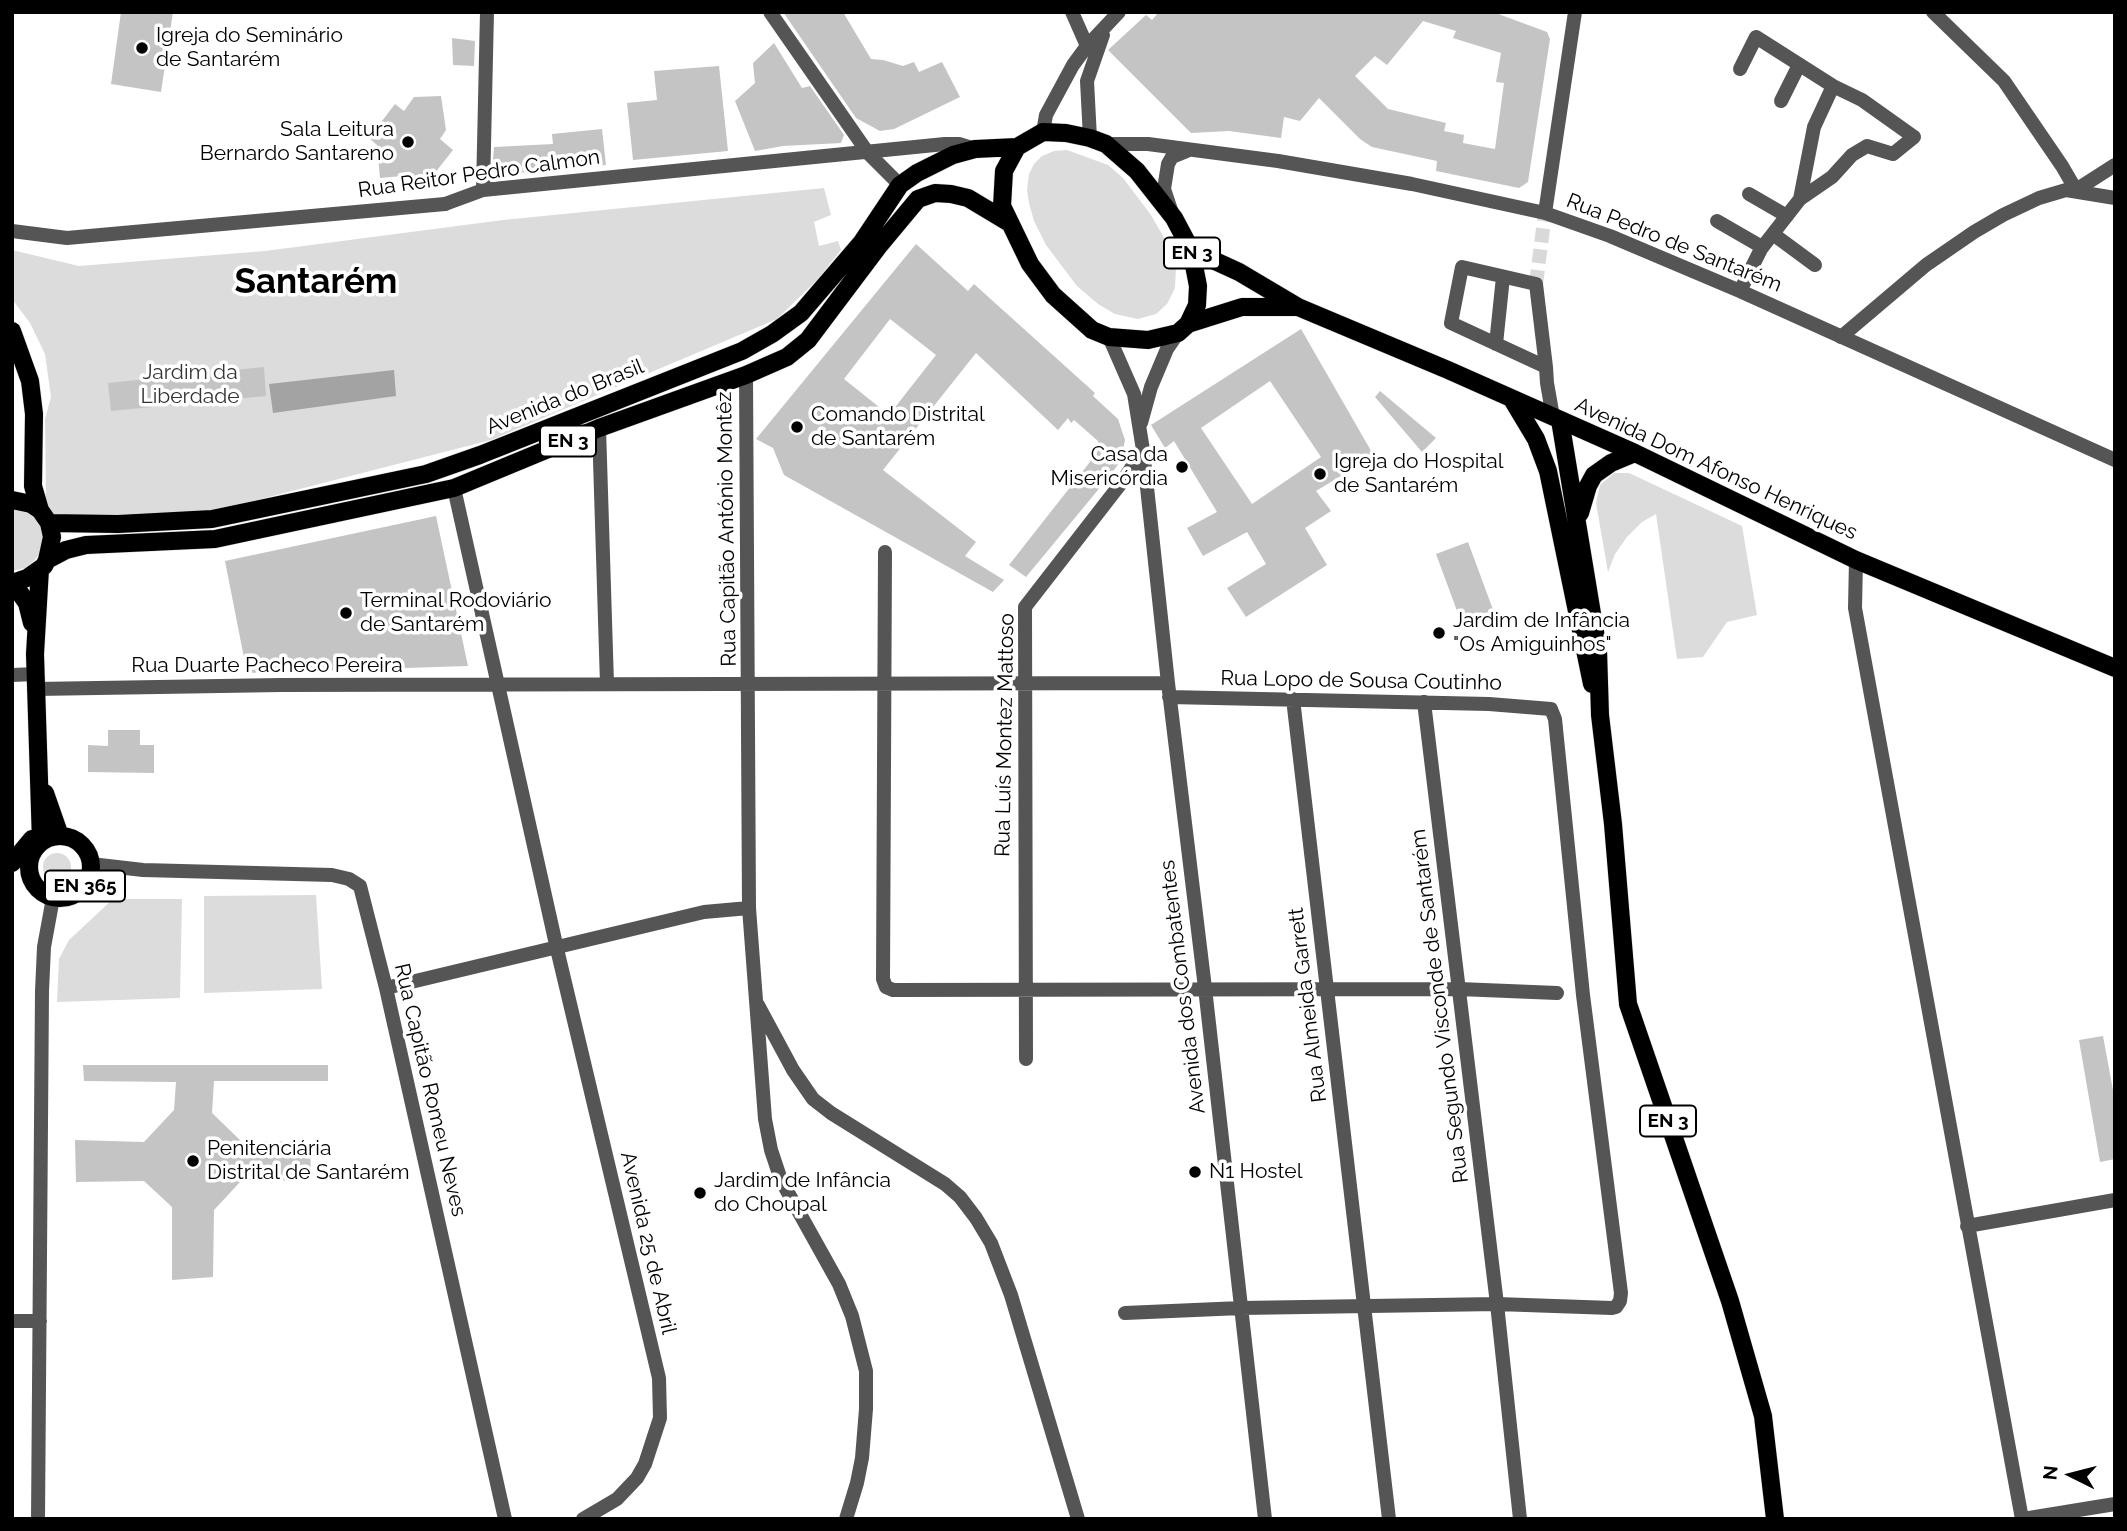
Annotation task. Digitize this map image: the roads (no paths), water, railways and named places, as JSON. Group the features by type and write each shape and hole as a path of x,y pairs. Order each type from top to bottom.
{"main road":[{"path":"1042,132 1066,133 1098,141"},
{"name":"EN 3","path":"1042,132 1017,147 1004,171 1002,206 1030,264 1053,295 1092,330 1108,337 1148,340 1183,329 1197,306 1198,286 1191,250 1174,218 1138,171 1098,141"},
{"name":"Avenida do Brasil","path":"45,517 118,524 212,519 426,474 502,446 741,351 772,334 801,313 863,242 900,184 953,155 975,149 1017,147"},
{"name":"Avenida do Brasil","path":"43,565 66,550 86,545 215,539 454,488 599,428 746,375 787,356 808,340 918,199 935,192 968,198 1008,222"},
{"name":"Avenida Dom Afonso Henriques","path":"1191,250 1239,272 1298,307 1635,453 1856,560 2115,668"},
{"name":"Avenida Dom Afonso Henriques","path":"1183,329 1242,307 1298,307"},
{"path":"12,331 30,381 34,414 33,486 52,537 43,565 35,635 40,819 36,849"},
{"name":"EN 3","path":"1512,398 1536,439 1548,471 1583,651 1600,715"},
{"name":"EN 3","path":"1556,418 1598,649 1600,715 1613,824 1628,1004 1730,1301 1763,1416 1775,1519"},
{"path":"1577,522 1583,498 1594,475 1611,463 1635,453"},
{"name":"EN 3","path":"12,500 31,504 45,517"},
{"name":"EN 3","path":"13,583 27,578 43,565"},
{"path":"13,583 27,603 35,635"},
{"path":"38,771 60,836"},
{"path":"12,863 30,844 40,819"},
{"name":"EN 365","path":"12,863 36,849 60,836 77,841 89,855 91,864 87,883 81,891 63,899 53,898 38,889 32,882 29,869 36,849"},
{"name":"EN 365","path":"12,880 32,882"}],"street":[{"path":"483,190 487,12"},
{"path":"770,12 868,153 900,184"},
{"path":"1072,12 1087,46"},
{"path":"1042,132 1046,115 1073,65 1119,12"},
{"path":"1545,213 1575,12"},
{"path":"1933,12 2004,81 2076,190"},
{"path":"1098,141 1087,81 1097,46 1106,27"},
{"path":"1740,69 1756,37 1833,86 1862,100 1914,137 1893,154 1867,146 1852,155 1832,177 1800,199 1762,247 1740,291"},
{"path":"1780,101 1799,65"},
{"path":"1800,199 1814,127 1833,86"},
{"name":"Rua Pedro de Santarém","path":"1098,141 1148,144 1278,161 1412,184 1545,213 1610,236 1740,291 2115,460"},
{"name":"Rua Reitor Pedro Calmon","path":"12,231 67,237 445,204 483,190 945,145 958,144 975,149"},
{"path":"1174,218 1164,189 1165,173 1172,157 1191,150"},
{"path":"2076,190 2115,165"},
{"path":"1841,337 1926,265 1974,232 2039,198 2076,190 2115,198"},
{"path":"1749,194 1787,216"},
{"path":"1717,221 1762,247"},
{"path":"1773,234 1815,265"},
{"path":"1546,368 1451,323 1462,267 1536,284 1546,368 1556,418"},
{"path":"1496,344 1503,277"},
{"path":"1139,428 1151,387 1167,349 1183,329"},
{"name":"Avenida dos Combatentes","path":"1108,337 1133,394 1143,450 1168,690 1205,988 1265,1519"},
{"name":"Rua Capitão António Montêz","path":"746,375 749,908 754,998 765,1119 771,1150 792,1203 839,1284 852,1316 866,1371 862,1458 858,1483 846,1519"},
{"path":"599,428 607,684"},
{"name":"Rua Luís Montez Mattoso","path":"1026,1059 1024,607 1143,450"},
{"name":"Avenida 25 de Abril","path":"454,488 557,949 659,1378 660,1418 651,1451 637,1478 617,1499 583,1519"},
{"path":"885,552 883,979 886,987 893,990 1458,989 1557,993"},
{"path":"1856,560 1855,608 2023,1519 2115,1503"},
{"name":"Rua Duarte Pacheco Pereira","path":"12,675 36,682 281,685 883,682"},
{"name":"Rua Lopo de Sousa Coutinho","path":"883,682 1024,682 1293,699 1489,704 1551,709 1555,719 1583,995 1621,1293 1618,1306 1612,1308 1497,1304"},
{"name":"Rua Almeida Garrett","path":"1293,699 1389,1519"},
{"name":"Rua Segundo Visconde de Santarém","path":"1424,702 1497,1304 1520,1519"},
{"name":"Rua Capitão Romeu Neves","path":"91,864 143,870 332,875 355,881 363,892 505,1519"},
{"path":"38,1519 42,991 44,947 53,898"},
{"path":"386,988 705,912 749,908"},
{"path":"754,998 813,1099 945,1184 960,1197 976,1218 991,1243 1012,1295 1078,1519"},
{"path":"1967,1226 2115,1200"},
{"path":"1125,1313 1241,1308 1497,1304"},
{"path":"12,1321 40,1321"}],"tunnel":[{"path":"1536,284 1545,213"}],"place":[{"name":"Igreja do Seminário de Santarém","path":"142,48"},
{"name":"Sala Leitura Bernardo Santareno","path":"408,142"},
{"name":"Comando Distrital de Santarém","path":"797,427"},
{"name":"Casa da Misericórdia","path":"1182,467"},
{"name":"Igreja do Hospital de Santarém","path":"1320,474"},
{"name":"Terminal Rodoviário de Santarém","path":"346,613"},
{"name":"Jardim de Infância \"Os Amiguinhos\"","path":"1439,633"},
{"name":"Penitenciária Distrital de Santarém","path":"193,1161"},
{"name":"N1 Hostel","path":"1195,1172"},
{"name":"Jardim de Infância do Choupal","path":"700,1193"}],"district":[{"name":"Santarém","path":"316,282"}],"park label":[{"name":"Jardim da Liberdade","path":"190,385"}]}
